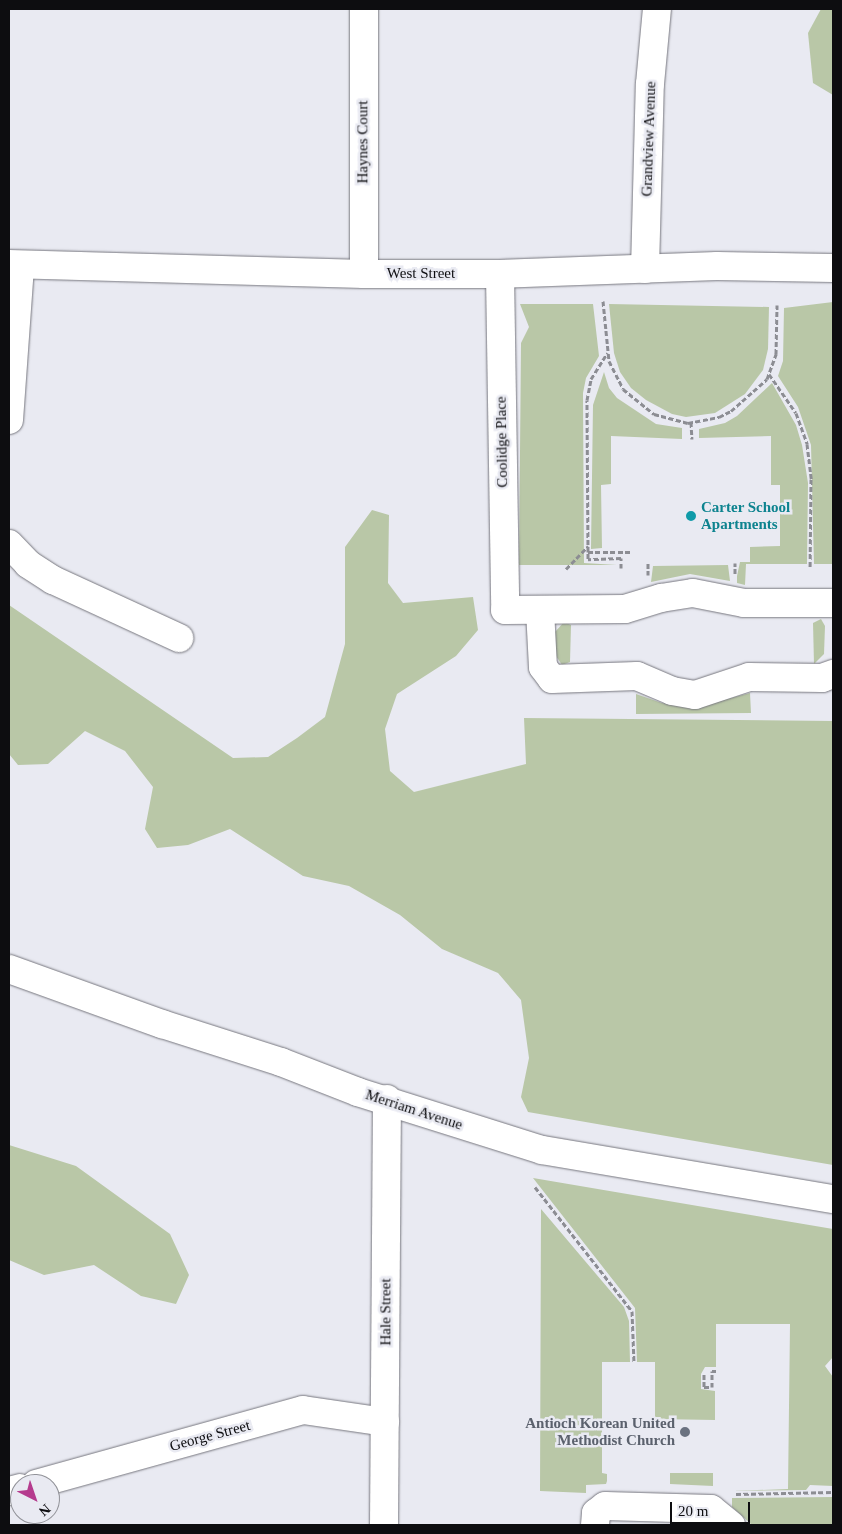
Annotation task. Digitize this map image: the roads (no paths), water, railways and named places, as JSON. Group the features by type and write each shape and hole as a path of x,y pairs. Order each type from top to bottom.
{"street":[{"name":"Haynes Court","path":"364,9 364,274"},
{"name":"Grandview Avenue","path":"645,269 650,84 657,9"},
{"name":"West Street","path":"14,264 364,274 500,274 727,266 833,268"},
{"path":"9,420 14,264"},
{"name":"Coolidge Place","path":"500,274 505,610 540,610"},
{"path":"9,544 28,564 53,580 179,638"},
{"path":"833,603 744,603 693,593 661,598 625,609 540,610 543,667 552,679 637,676 672,691 695,694 749,677 822,678 833,674"},
{"name":"Merriam Avenue","path":"9,969 387,1099 450,1123 542,1150 833,1199"},
{"name":"Hale Street","path":"384,1525 387,1099"},
{"name":"George Street","path":"60,1477 303,1410 385,1422"},
{"path":"594,1525 596,1513 605,1506 711,1509 731,1525"}],"place":[{"name":"Carter School Apartments","path":"691,516"},
{"name":"Antioch Korean United Methodist Church","path":"685,1432"}]}
